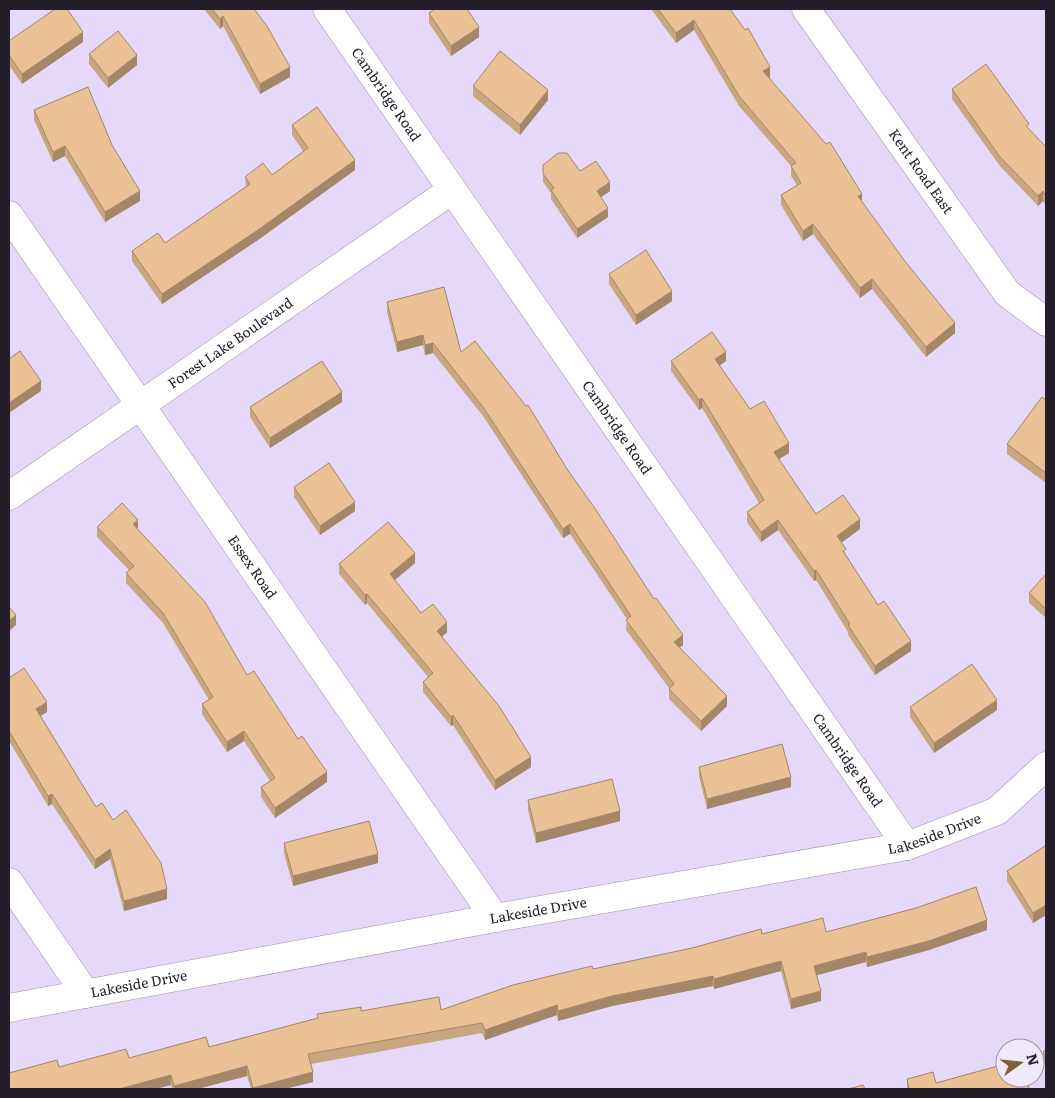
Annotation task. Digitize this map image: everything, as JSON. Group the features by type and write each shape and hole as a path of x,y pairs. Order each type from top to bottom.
{"street":[{"name":"Cambridge Road","path":"326,9 907,846"},
{"name":"Kent Road East","path":"806,9 1007,292 1046,322"},
{"name":"Forest Lake Boulevard","path":"9,496 452,190"},
{"name":"Essex Road","path":"9,215 495,918"},
{"name":"Lakeside Drive","path":"9,1008 495,918 907,846 997,811 1046,766"},
{"path":"9,882 86,994"}],"building":[{"path":"55,9 67,9 83,32 22,74 9,55 9,41"},
{"path":"212,9 254,9 267,26 290,67 260,84 223,16 220,19"},
{"path":"435,9 467,9 479,27 451,46 429,13"},
{"path":"658,9 730,9 745,30 748,28 770,67 763,71 826,144 830,142 862,194 858,196 904,260 955,323 926,347 872,279 860,288 813,224 803,231 781,195 801,183 791,166 796,163 739,96 694,20 676,33"},
{"path":"118,31 137,55 108,78 89,54"},
{"path":"500,51 548,90 520,125 473,86"},
{"path":"986,64 1029,124 1026,126 1046,147 1046,196 1043,191 1038,196 1000,157 952,89"},
{"path":"88,87 112,145 140,191 105,212 65,146 53,152 34,110"},
{"path":"317,107 355,160 258,230 162,294 132,251 158,233 165,243 250,184 245,177 263,163 272,175 308,148 292,125"},
{"path":"558,153 567,153 580,171 596,161 610,182 597,191 608,208 577,229 551,190 554,188 543,174 543,165"},
{"path":"646,250 672,291 636,315 609,274"},
{"path":"444,287 461,352 475,341 526,406 528,405 567,469 654,599 656,598 683,635 674,642 727,696 701,721 669,689 674,684 626,620 631,616 570,524 563,529 483,407 433,343 425,345 423,335 397,342 387,302"},
{"path":"712,332 726,352 715,359 750,409 764,401 789,443 774,452 816,514 843,495 860,519 837,536 846,549 843,551 878,605 884,601 911,641 875,666 848,625 850,624 816,570 814,571 778,520 761,532 747,512 764,500 702,398 699,400 671,361"},
{"path":"20,351 41,381 9,403 9,359"},
{"path":"322,361 342,392 270,438 250,407"},
{"path":"1042,397 1046,400 1046,473 1007,444"},
{"path":"329,463 355,502 320,526 294,487"},
{"path":"122,503 138,520 133,524 205,602 247,675 254,671 298,739 302,736 327,772 275,808 261,787 275,778 244,731 227,742 202,704 213,697 163,613 126,573 134,566 97,527"},
{"path":"388,522 415,553 390,574 421,613 433,604 447,622 437,631 499,706 531,757 495,780 453,715 451,717 423,682 433,673 367,594 365,595 339,564"},
{"path":"1046,574 1046,609 1029,593"},
{"path":"9,607 16,615 9,621"},
{"path":"972,664 997,700 934,743 910,707"},
{"path":"24,668 47,702 36,709 96,807 102,803 113,820 126,810 161,863 167,889 124,901 110,849 95,860 52,794 48,796 9,731 9,678"},
{"path":"782,744 791,777 707,799 699,767"},
{"path":"612,779 620,811 536,833 528,800"},
{"path":"369,821 378,854 293,876 284,843"},
{"path":"1045,846 1046,905 1033,913 1007,871"},
{"path":"976,887 987,920 929,941 867,957 866,952 814,966 821,991 791,999 781,961 714,979 713,976 612,996 558,1011 557,1005 485,1030 482,1023 308,1054 313,1072 253,1088 247,1066 174,1086 171,1075 119,1089 9,1089 9,1073 57,1060 59,1067 126,1049 129,1058 206,1037 209,1047 318,1018 317,1014 361,1007 361,1011 439,997 441,1010 513,985 592,966 593,969 692,948 761,929 762,934 823,918 826,932 916,908"},
{"path":"995,1067 995,1088 1029,1089 909,1089 907,1079 933,1072 936,1083"},
{"path":"863,1085 865,1089 848,1089"}]}
